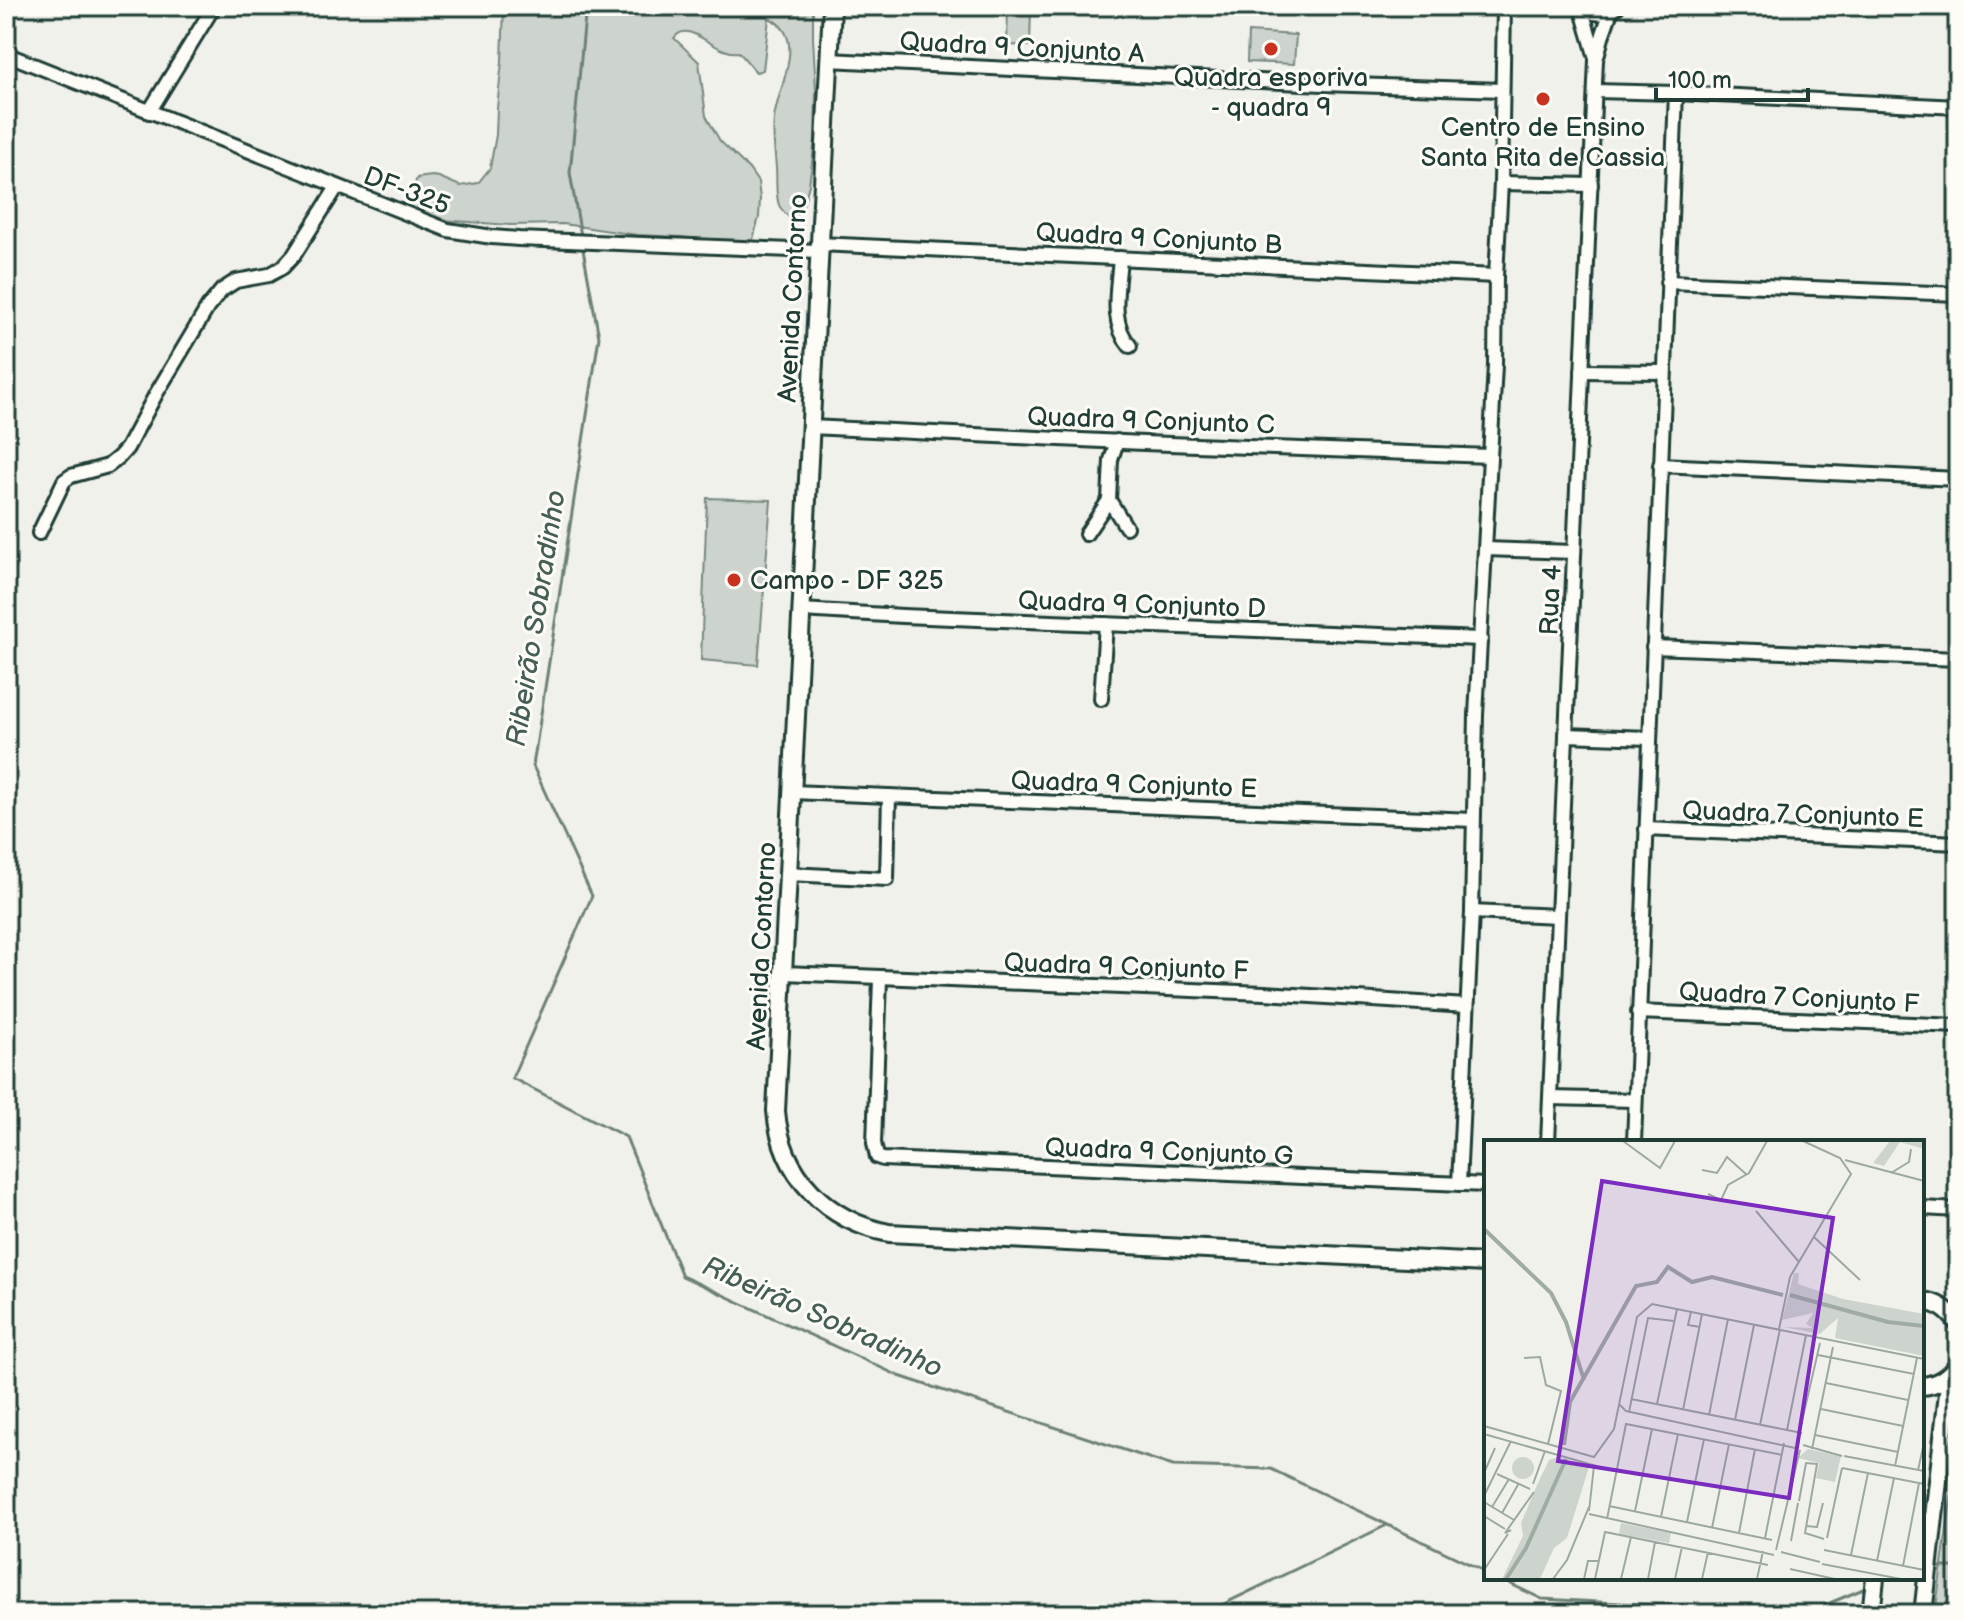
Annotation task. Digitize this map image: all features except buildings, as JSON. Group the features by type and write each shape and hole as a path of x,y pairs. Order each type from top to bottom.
{"main road":[{"name":"Avenida Contorno","path":"832,6 776,1111 783,1148 806,1186 832,1210 861,1226 889,1233 1484,1263"},
{"path":"1924,1302 1938,1305 1958,1323"},
{"path":"1924,1386 1940,1382 1956,1367"},
{"path":"1923,1614 1956,1367"},
{"path":"1872,1608 1875,1580"}],"street":[{"path":"149,112 214,6"},
{"path":"1459,1184 1472,912 1476,715 1501,183 1504,6"},
{"path":"1580,7 1596,14 1615,9"},
{"path":"1580,7 1596,60"},
{"path":"1596,60 1603,34 1615,9"},
{"name":"DF-325","path":"6,54 448,230 492,237 818,247"},
{"name":"Quadra 9 Conjunto A","path":"828,60 1502,90"},
{"name":"Rua 4","path":"1548,1140 1596,60"},
{"path":"1595,91 1958,107"},
{"path":"1634,1140 1676,93"},
{"path":"1501,183 1591,185"},
{"path":"39,533 64,481 71,476 108,466 127,448 208,307 222,290 236,281 269,275 283,267 294,255 337,187"},
{"name":"Quadra 9 Conjunto B","path":"818,247 1496,276"},
{"path":"1120,258 1117,316 1119,329 1130,346"},
{"path":"1667,282 1958,294"},
{"path":"1582,371 1664,372"},
{"name":"Quadra 9 Conjunto C","path":"810,427 1490,456"},
{"path":"1086,534 1109,500 1111,460 1117,441"},
{"path":"1660,465 1958,479"},
{"path":"1109,500 1126,527"},
{"path":"1486,549 1574,552"},
{"name":"Quadra 9 Conjunto D","path":"801,610 1481,639"},
{"path":"1101,699 1106,624"},
{"path":"1653,647 1958,659"},
{"path":"1566,735 1649,738"},
{"name":"Quadra 9 Conjunto E","path":"792,792 1473,820"},
{"path":"789,874 887,879 889,796"},
{"name":"Quadra 7 Conjunto E","path":"1646,829 1958,843"},
{"path":"1472,912 1558,916"},
{"name":"Quadra 9 Conjunto F","path":"784,973 1264,993 1467,1006"},
{"name":"Quadra 9 Conjunto G","path":"880,979 874,1143 877,1157 909,1162 1484,1185"},
{"name":"Quadra 7 Conjunto F","path":"1638,1012 1958,1026"},
{"path":"1550,1098 1635,1100"},
{"path":"1924,1208 1958,1210"}],"shaded area":[{"path":"504,6 813,6 815,140 809,185 800,216 791,219 780,207 777,196 773,125 789,50 788,37 769,18 763,70 756,72 739,52 721,49 687,32 674,38 699,62 706,116 720,141 758,182 759,217 752,243 737,245 637,235 563,224 510,225 425,216 418,210 414,186 417,178 439,177 460,186 478,183 490,168 496,135"},
{"path":"1008,6 1031,6 1030,46 1007,45"},
{"name":"Quadra esporiva - quadra 9","path":"1248,32 1296,35 1294,64 1247,62"},
{"name":"Campo - DF 325","path":"707,498 771,500 758,665 701,660"},
{"path":"1958,1450 1958,1614 1935,1614"}],"waterway":[{"name":"Ribeirão Sobradinho","path":"581,236 570,173 586,6"},
{"name":"Ribeirão Sobradinho","path":"582,244 599,337 533,766 592,896 512,1078 626,1137 682,1276 899,1376 1173,1466 1271,1469 1484,1571"},
{"path":"1203,1614 1387,1525"},
{"name":"Ribeirão Sobradinho","path":"1934,1567 1958,1567"},
{"name":"Ribeirão Sobradinho","path":"1502,1580 1542,1599 1806,1613 1868,1587"}],"place":[{"name":"Quadra esporiva - quadra 9","path":"1271,49"},
{"name":"Centro de Ensino Santa Rita de Cassia","path":"1543,99"},
{"name":"Campo - DF 325","path":"734,580"}]}
